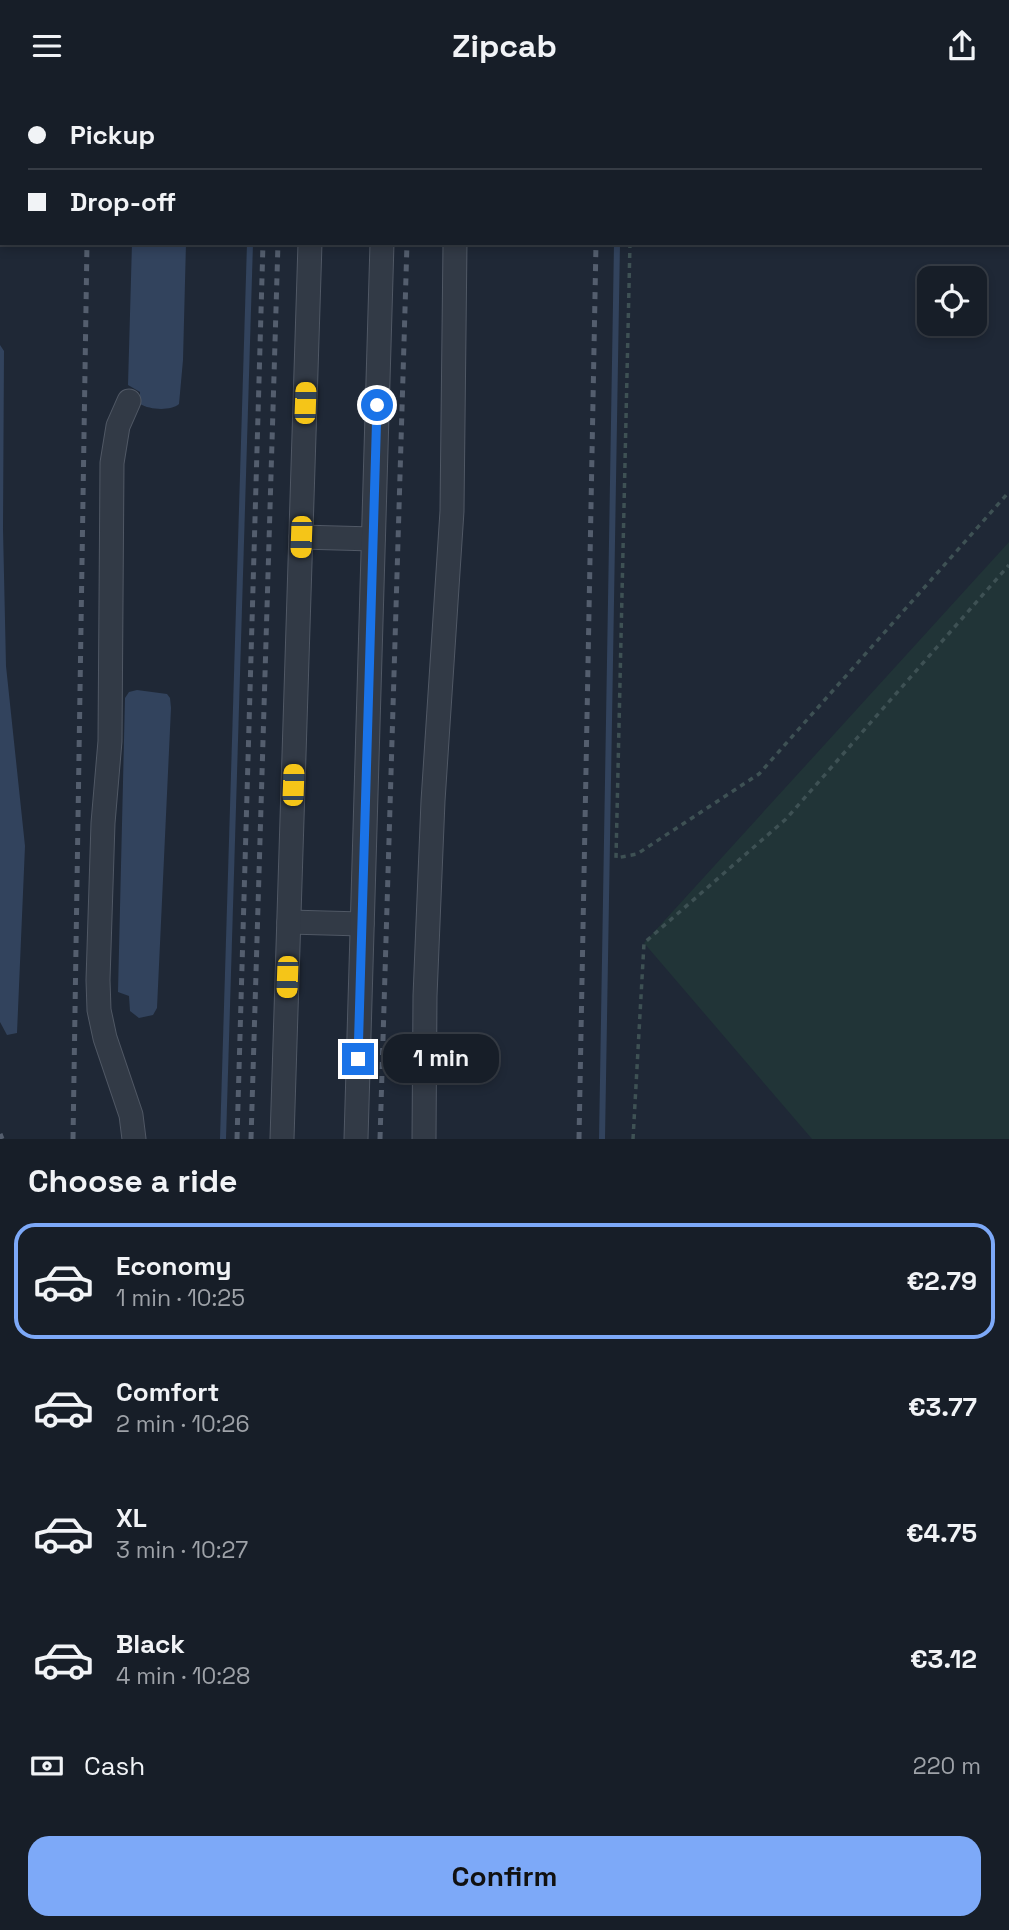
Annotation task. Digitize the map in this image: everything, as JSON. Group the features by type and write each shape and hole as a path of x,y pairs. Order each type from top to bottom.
{"lane":[{"path":"282,1139 310,245"},
{"path":"356,1139 382,245"},
{"path":"424,1139 425,996 433,801 452,511 455,245"},
{"path":"129,401 118,426 112,463 110,741 103,823 98,980 99,1010 105,1038 131,1115 134,1139"},
{"path":"301,537 373,539"},
{"path":"289,922 362,924"}],"path":[{"path":"630,245 616,858 637,854 759,774 1009,492"},
{"path":"633,1139 643,943 786,818 1009,565"}],"green space":[{"path":"1009,542 1009,1139 812,1139 644,943"}],"water":[{"path":"132,245 186,245 179,404 166,409 144,406 140,404 140,392 128,385"},
{"path":"247,245 253,245 226,1139 220,1139"},
{"path":"0,345 4,351 3,529 6,666 25,846 17,1033 7,1035 0,1022"},
{"path":"137,690 167,694 171,708 157,1008 153,1015 139,1018 130,1011 129,996 118,992 125,698 129,692"}],"waterway":[{"path":"602,1139 617,245"}],"railway":[{"path":"73,1139 87,245"},
{"path":"237,1139 263,245"},
{"path":"251,1139 278,245"},
{"path":"380,1139 407,245"},
{"path":"579,1139 596,245"},
{"path":"0,1134 2,1139"}],"route":[{"path":"358,1059 377,405"}]}
